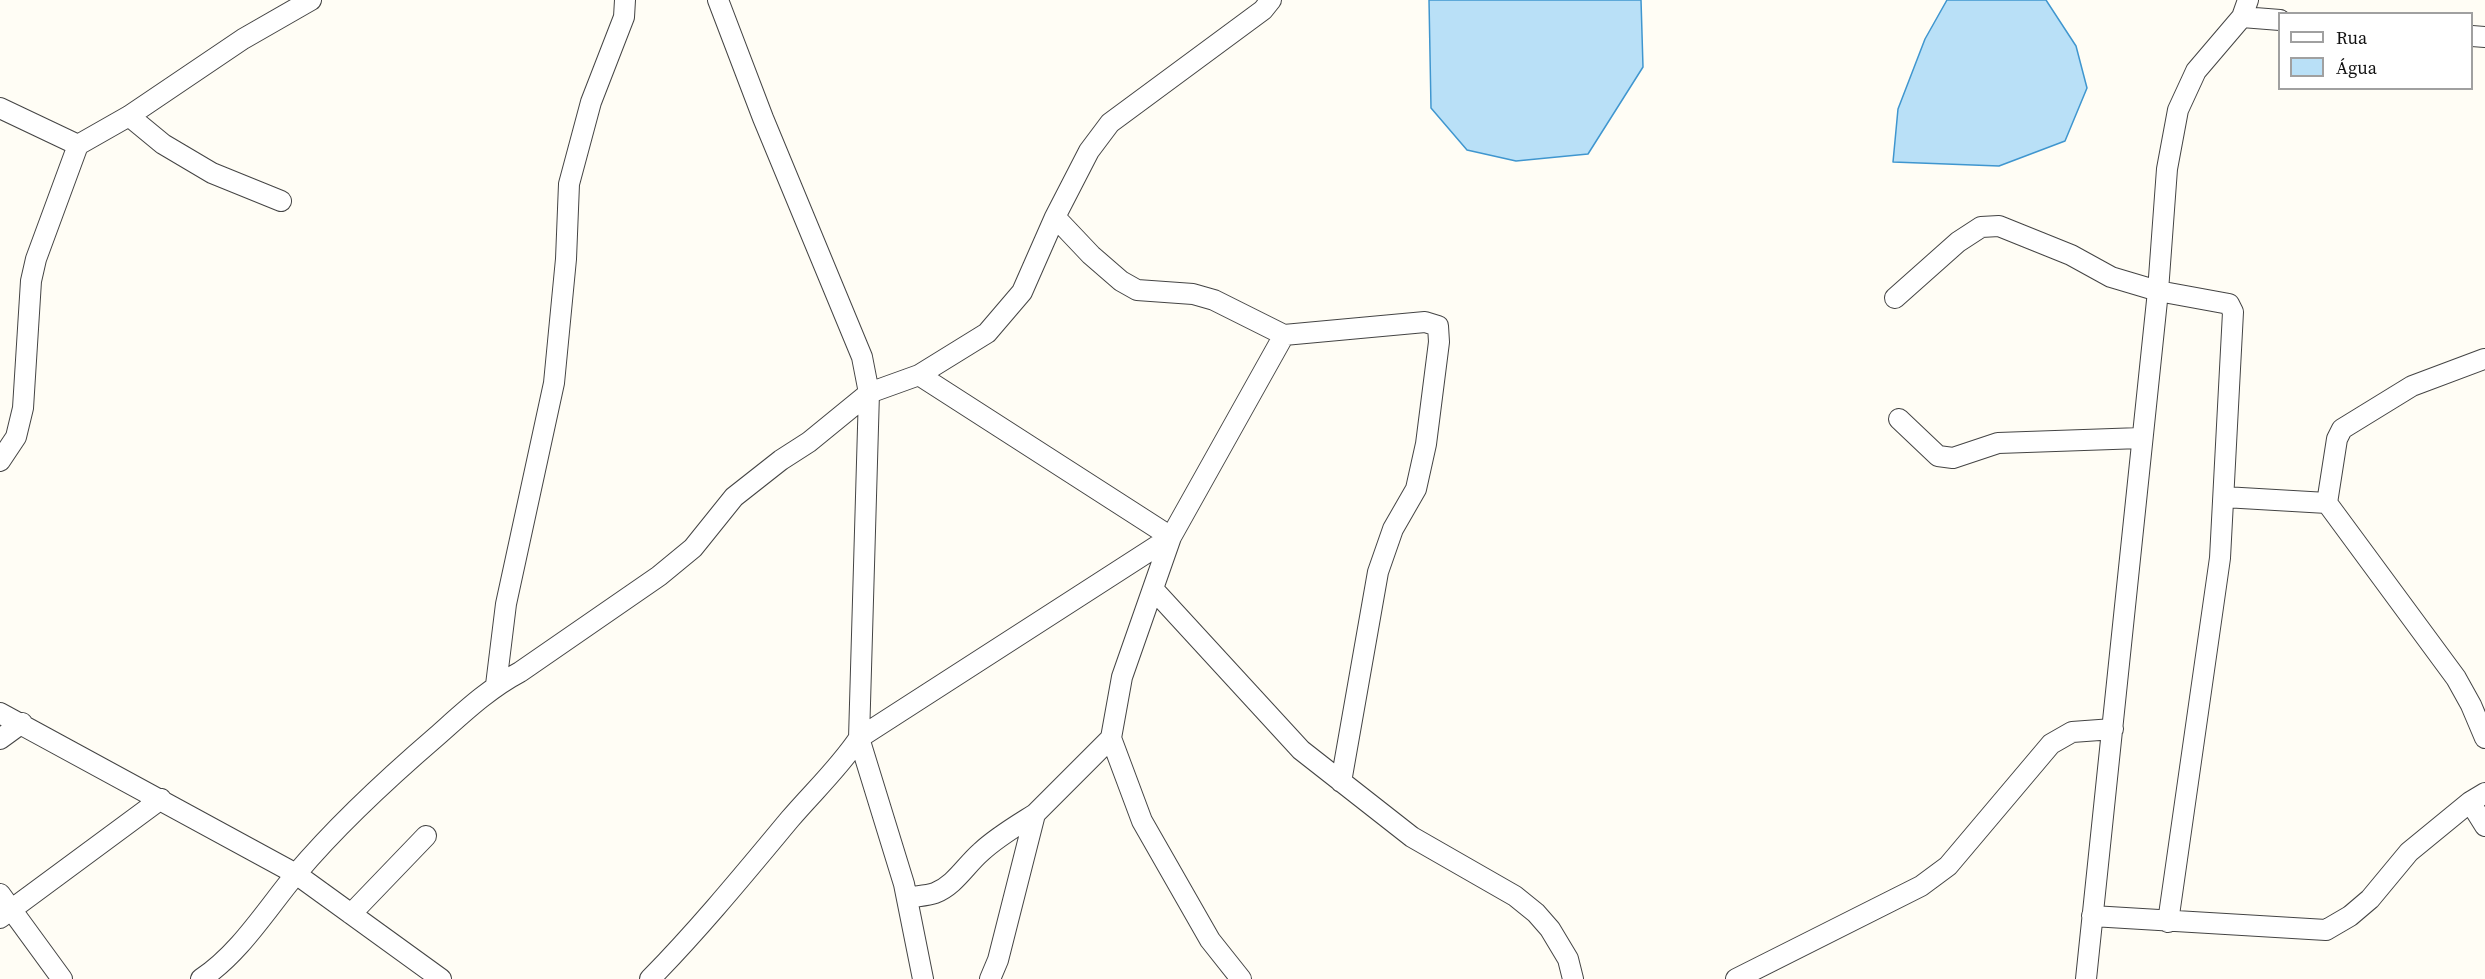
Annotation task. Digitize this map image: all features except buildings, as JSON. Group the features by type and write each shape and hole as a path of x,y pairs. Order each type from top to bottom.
{"street":[{"path":"0,461 16,437 23,408 31,281 36,259 78,145 129,116 243,39 311,0"},
{"path":"495,685 506,604 554,383 566,259 569,184 591,102 624,17 625,0"},
{"path":"718,0 763,118 862,357 869,393 859,738 907,898 923,979"},
{"path":"201,979 213,970 250,932 296,874 363,802 495,685 520,672 659,576 693,548 734,497 869,393 919,375 987,333 1022,292 1055,217 1089,151 1110,123 1263,10 1271,0"},
{"path":"2086,979 2113,729 2140,438 2157,291 2167,169 2178,110 2196,71 2245,9 2278,19"},
{"path":"0,108 78,145"},
{"path":"129,116 163,144 212,173 280,201"},
{"path":"1055,217 1091,255 1120,281 1137,290 1193,294 1214,300 1284,334 1425,322 1438,326 1439,342 1426,444 1416,489 1393,529 1378,572 1341,782"},
{"path":"1895,298 1958,242 1981,227 1999,226 2071,255 2111,277 2157,291 2229,304 2233,312 2220,558 2168,922"},
{"path":"1241,979 1210,940 1142,821 1111,738 1122,677 1171,537 1284,334"},
{"path":"2484,359 2412,386 2342,429 2337,439 2327,502 2456,678 2485,738"},
{"path":"919,375 1171,537"},
{"path":"1899,419 1938,456 1953,458 1998,443 2140,438"},
{"path":"2224,497 2327,502"},
{"path":"650,979 721,902 793,816 830,776 859,738 1171,537"},
{"path":"1154,590 1301,750 1412,837 1515,896 1536,913 1568,959 1573,979"},
{"path":"0,713 296,874 433,977"},
{"path":"0,739 22,723"},
{"path":"1736,979 1921,886 1948,866 2051,744 2073,732 2113,729"},
{"path":"907,898 934,893 947,886 999,837 1035,814 1111,738"},
{"path":"2092,916 2326,930 2350,916 2370,899 2409,852 2477,798 2485,826"},
{"path":"5,914 161,799"},
{"path":"990,979 998,960 1035,814"},
{"path":"351,914 426,836"},
{"path":"0,894 5,914 62,979"}],"water":[{"path":"1429,0 1641,0 1643,67 1588,154 1516,161 1467,150 1431,108"},
{"path":"1947,0 2046,0 2076,46 2087,88 2065,141 1999,166 1893,162 1898,109 1925,39"}]}
